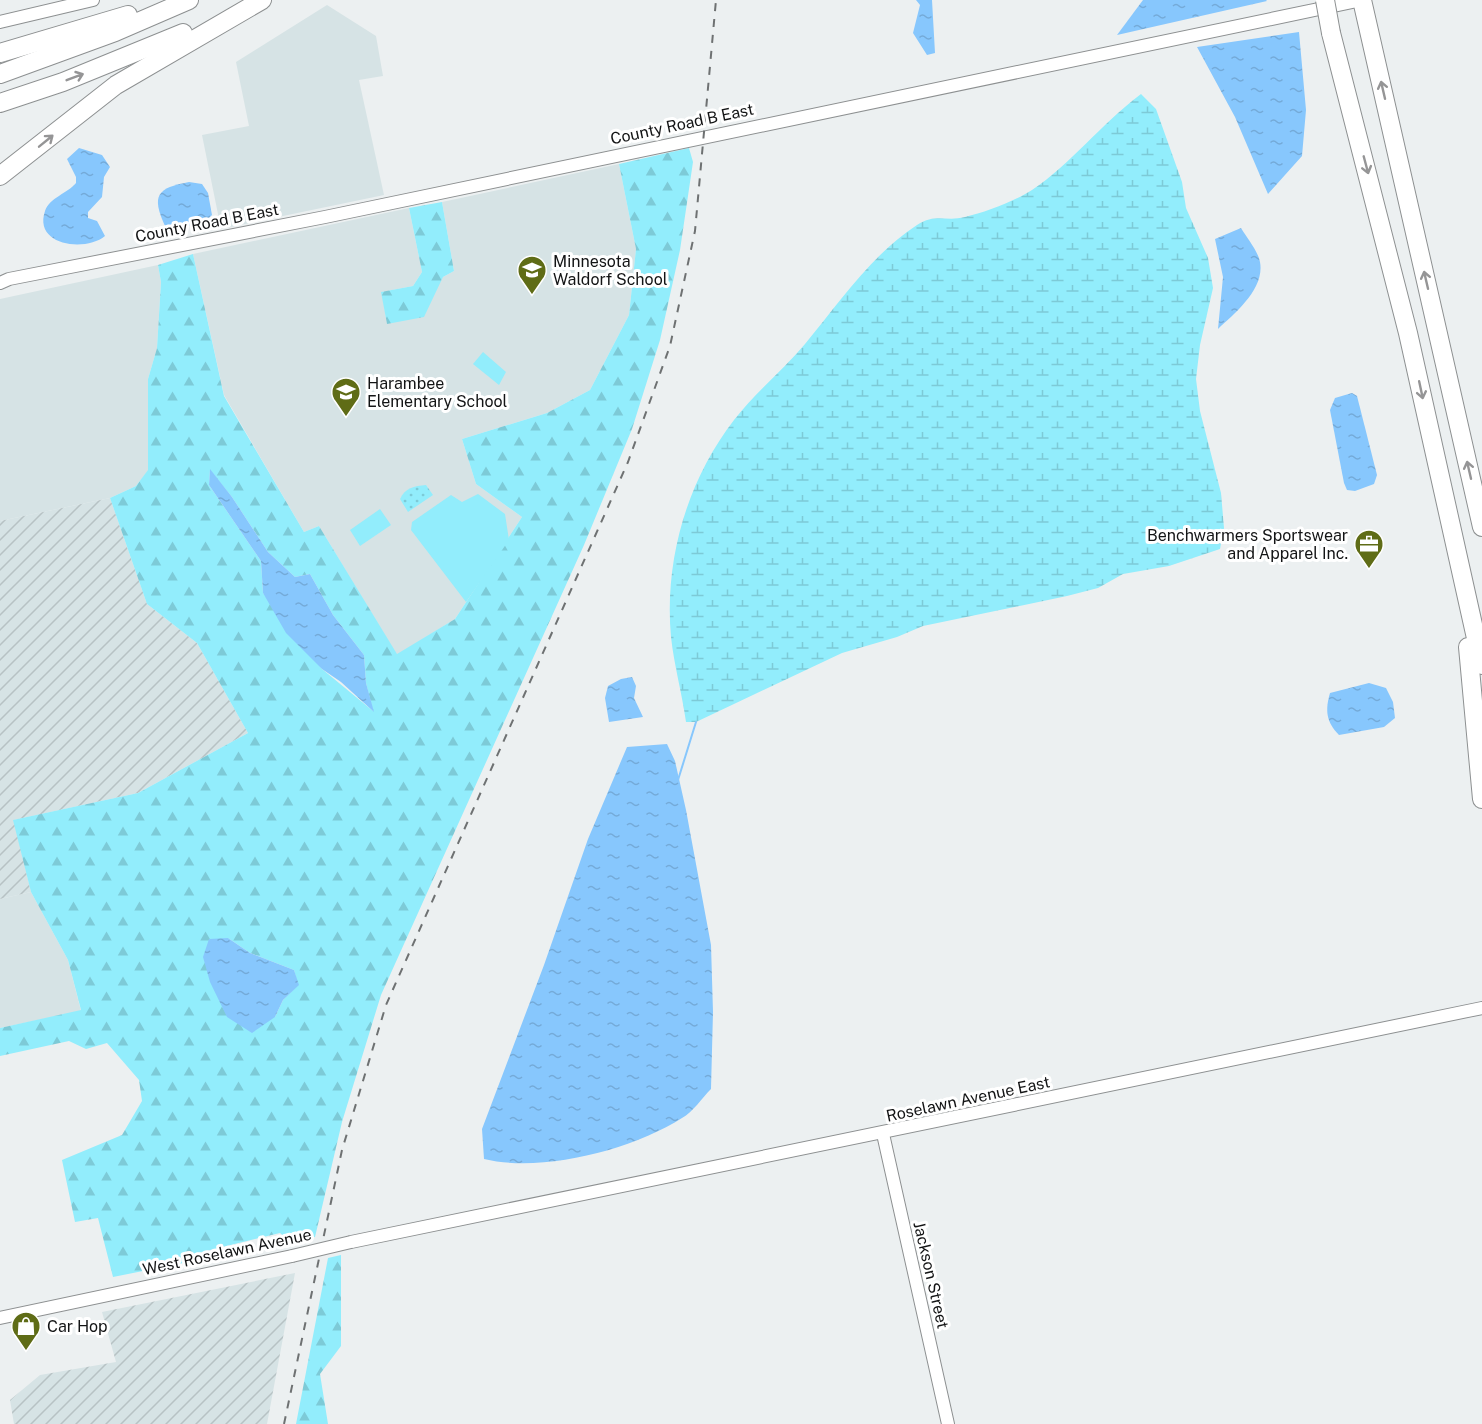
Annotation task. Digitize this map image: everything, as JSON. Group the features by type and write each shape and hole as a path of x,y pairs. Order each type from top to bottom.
{"highway":[{"path":"0,53 54,39 172,0"},
{"path":"0,74 115,32 189,0"},
{"path":"0,103 136,53 247,0"},
{"path":"0,176 116,85 262,0"},
{"path":"1325,0 1408,333 1482,665"},
{"path":"1362,0 1482,527"},
{"path":"1455,547 1475,708 1482,799"}],"street":[{"path":"0,22 93,0"},
{"name":"County Road B East","path":"3,279 336,214 1362,0"},
{"name":"Roselawn Avenue East","path":"460,1219 883,1134 1482,1008"},
{"name":"Jackson Street","path":"883,1134 948,1424"},
{"name":"West Roselawn Avenue","path":"0,1318 460,1219"}],"shaded area":[{"path":"327,5 376,36 383,76 359,80 384,195 221,229 202,135 249,126 236,62"},
{"name":"Harambee Elementary School","path":"619,164 636,249 629,315 590,390 547,413 462,439 476,484 522,517 455,619 397,655 319,526 304,532 224,395 193,254 409,208 422,272 413,286 382,292 387,324 443,277 454,271 442,202"},
{"path":"158,265 161,282 157,348 148,379 148,471 136,486 110,498 0,521 0,299"},
{"path":"110,498 147,604 197,643 248,733 138,793 14,820 31,892 0,899 0,521"},
{"path":"31,892 68,960 81,1011 0,1028 0,899"},
{"path":"295,1273 267,1424 14,1424 10,1400 40,1375 116,1362 102,1312"}],"green space":[{"path":"1141,94 1156,109 1182,182 1186,208 1208,258 1213,288 1200,345 1196,379 1200,411 1221,493 1224,528 1220,549 1169,566 1123,574 1098,588 923,626 897,637 842,653 696,722 686,722 671,637 671,579 675,551 682,522 703,469 734,420 805,344 871,265 901,237 924,221 973,215 1032,190 1060,168"},
{"path":"689,148 693,162 680,250 660,340 632,429 584,545 381,995 342,1122 315,1237 289,1241 280,1233 186,1256 183,1263 113,1277 98,1218 75,1222 62,1160 122,1135 142,1101 139,1080 107,1043 86,1049 69,1041 0,1056 0,1028 81,1010 68,960 31,892 13,820 138,793 248,733 197,643 147,604 110,498 136,486 148,470 148,379 157,348 161,282 158,265 193,254 224,396 304,532 319,526 397,654 455,619 522,517 476,484 462,439 547,413 590,390 629,315 636,249 619,164","holes":["210,470 232,497 268,552 295,577 310,574 333,615 364,655 366,683 373,711 322,669 263,593 261,561 209,485","228,938 250,953 294,970 298,985 283,1000 275,1017"]},
{"path":"442,202 454,271 443,277 424,317 387,324 381,292 413,286 422,272 409,208"},
{"path":"483,352 506,372 499,385 473,364"},
{"path":"426,485 433,495 408,512 400,499 404,492 410,488"},
{"path":"478,494 505,514 509,540 466,602 411,530 412,522 451,495 462,502"},
{"path":"380,509 391,525 360,546 350,530"},
{"path":"341,1255 341,1346 320,1374 328,1424 296,1424 328,1258"}],"water":[{"path":"916,0 932,0 935,53 927,55 913,33 920,5"},
{"path":"1143,0 1266,0 1267,1 1117,35"},
{"path":"1299,32 1306,110 1302,156 1268,194 1235,117 1197,47"},
{"path":"79,148 102,155 110,167 104,177 102,197 88,212 88,218 97,221 105,236 86,244 63,243 54,239 47,232 43,223 45,211 54,199 76,183 76,177 67,159"},
{"path":"189,182 202,184 208,193 212,215 202,222 190,225 165,226 158,207 160,195 170,187"},
{"path":"1241,228 1260,262 1258,282 1247,300 1218,329 1223,277 1215,239"},
{"path":"1352,393 1357,396 1377,475 1374,484 1355,491 1347,490 1344,483 1330,410 1335,398"},
{"path":"210,469 232,497 268,552 295,577 310,574 333,615 364,655 366,683 374,712 341,682 322,669 286,633 263,593 261,561 209,485"},
{"path":"632,677 636,686 634,698 643,717 609,722 605,698 608,686 621,679"},
{"path":"1369,683 1386,688 1393,702 1395,718 1384,727 1339,735 1331,725 1328,716 1327,705 1330,693"},
{"path":"667,744 675,761 686,810 711,945 713,1012 711,1089 694,1109 682,1118 662,1130 613,1149 559,1161 507,1163 484,1159 482,1129 544,965 588,839 627,747"},
{"path":"228,938 250,953 294,970 299,985 283,1000 275,1017 252,1033 227,1017 210,982 203,957 209,939"}],"waterway":[{"path":"678,780 696,722"}],"railway":[{"path":"284,1424 342,1150 386,1005 628,462 670,346 695,231 716,0"}],"place":[{"name":"Minnesota Waldorf School","path":"532,296"},
{"name":"Harambee Elementary School","path":"346,418"},
{"name":"Benchwarmers Sportswear and Apparel Inc.","path":"1369,570"},
{"name":"Car Hop","path":"26,1352"}]}
